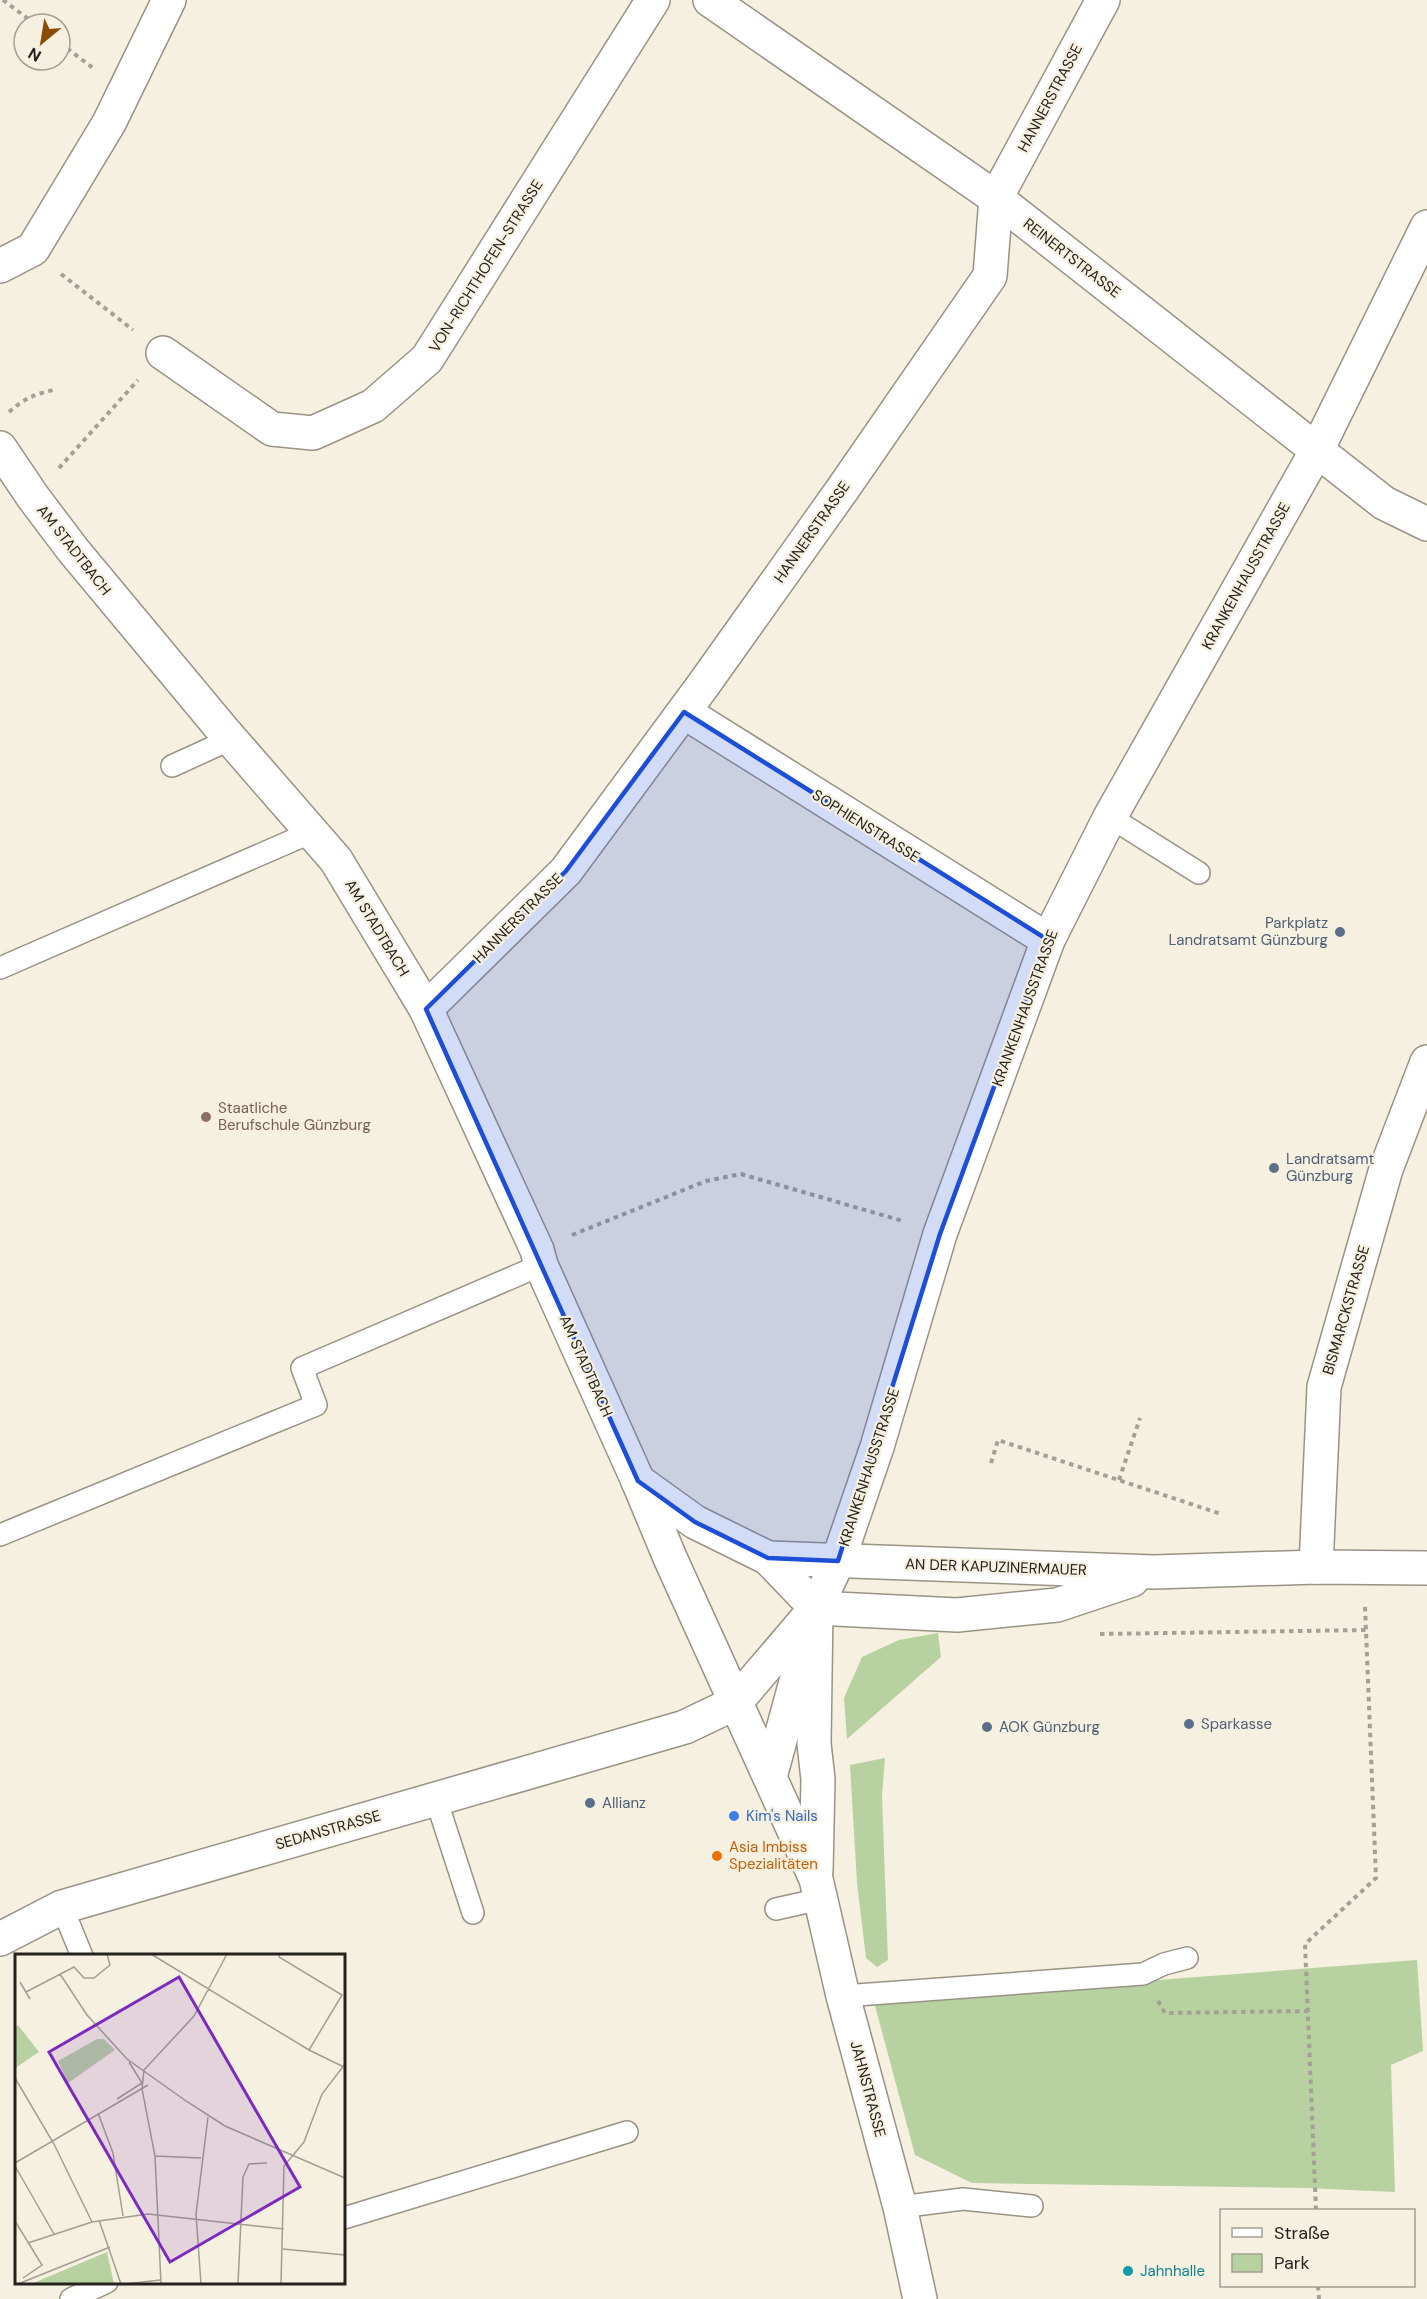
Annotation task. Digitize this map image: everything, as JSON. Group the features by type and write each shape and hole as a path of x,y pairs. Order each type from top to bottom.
{"street":[{"path":"0,266 33,249 109,123 169,0"},
{"name":"VON-RICHTHOFEN-STRASSE","path":"163,352 272,429 314,433 373,406 427,359 653,0"},
{"name":"REINERTSTRASSE","path":"710,0 996,198 1384,504 1427,524"},
{"name":"HANNERSTRASSE","path":"426,1009 566,871 684,712 843,490 990,276 996,198 1103,0"},
{"name":"KRANKENHAUSSTRASSE","path":"660,1733 685,1727 735,1703 816,1608 838,1561 877,1447 940,1234 1048,940 1110,817 1317,450 1427,227"},
{"name":"AM STADTBACH","path":"0,448 33,497 80,559 336,860 426,1009 539,1258 735,1703"},
{"name":"SOPHIENSTRASSE","path":"684,712 1048,940"},
{"name":"BISMARCKSTRASSE","path":"1316,1567 1324,1387 1386,1169 1427,1062"},
{"path":"638,1481 695,1522 768,1558 816,1608 770,1777"},
{"path":"768,1558 838,1561"},
{"name":"AN DER KAPUZINERMAUER","path":"838,1561 1154,1572 1316,1567 1427,1568"},
{"name":"AN DER KAPUZINERMAUER","path":"816,1608 957,1615 1057,1605 1154,1572"},
{"name":"JAHNSTRASSE","path":"816,1608 814,1744 818,1779 818,1889"},
{"path":"735,1703 814,1744"},
{"name":"JAHNSTRASSE","path":"735,1703 770,1777 818,1889 843,1996 900,2207 920,2299"},
{"name":"SEDANSTRASSE","path":"0,1939 62,1908 660,1733"}],"lane":[{"path":"172,766 231,739"},
{"path":"1110,817 1199,873"},
{"path":"0,968 312,832"},
{"path":"0,1535 316,1405 302,1368 539,1258"},
{"path":"436,1798 473,1913"},
{"path":"776,1910 818,1889"},
{"path":"62,1908 81,1954"},
{"path":"843,1996 1143,1974 1164,1964 1187,1958"},
{"path":"345,2218 627,2132"},
{"path":"900,2207 963,2199 1032,2206"},
{"path":"71,2299 105,2284"}],"path":[{"path":"3,0 19,12"},
{"path":"33,497 163,352 56,270"},
{"path":"9,412 21,401 34,394 57,389"},
{"path":"539,1258 706,1181 741,1174 940,1234"},
{"path":"1119,1480 1140,1418"},
{"path":"991,1463 998,1440 1221,1514"},
{"path":"1316,2209 1305,1944 1376,1878 1363,1568"},
{"path":"1093,1634 1366,1630"},
{"path":"1143,1974 1165,2013 1308,2011"}],"highlighted area":[{"path":"684,712 1048,940 940,1234 838,1561 768,1558 695,1522 638,1481 426,1009 566,871"}],"green space":[{"path":"938,1633 941,1657 847,1739 844,1698 862,1657 899,1640"},
{"path":"885,1758 882,1796 888,1960 877,1967 866,1958 857,1883 850,1765"},
{"path":"1417,1960 1423,2051 1391,2065 1395,2192 1306,2188 972,2183 915,2155 874,2002"}],"place":[{"name":"Parkplatz Landratsamt Günzburg","path":"1340,932"},
{"name":"Staatliche Berufschule Günzburg","path":"206,1117"},
{"name":"Landratsamt Günzburg","path":"1274,1168"},
{"name":"Sparkasse","path":"1189,1724"},
{"name":"AOK Günzburg","path":"987,1727"},
{"name":"Allianz","path":"590,1803"},
{"name":"Kim's Nails","path":"734,1816"},
{"name":"Asia Imbiss Spezialitäten","path":"717,1856"},
{"name":"Jahnhalle","path":"1128,2271"}]}
